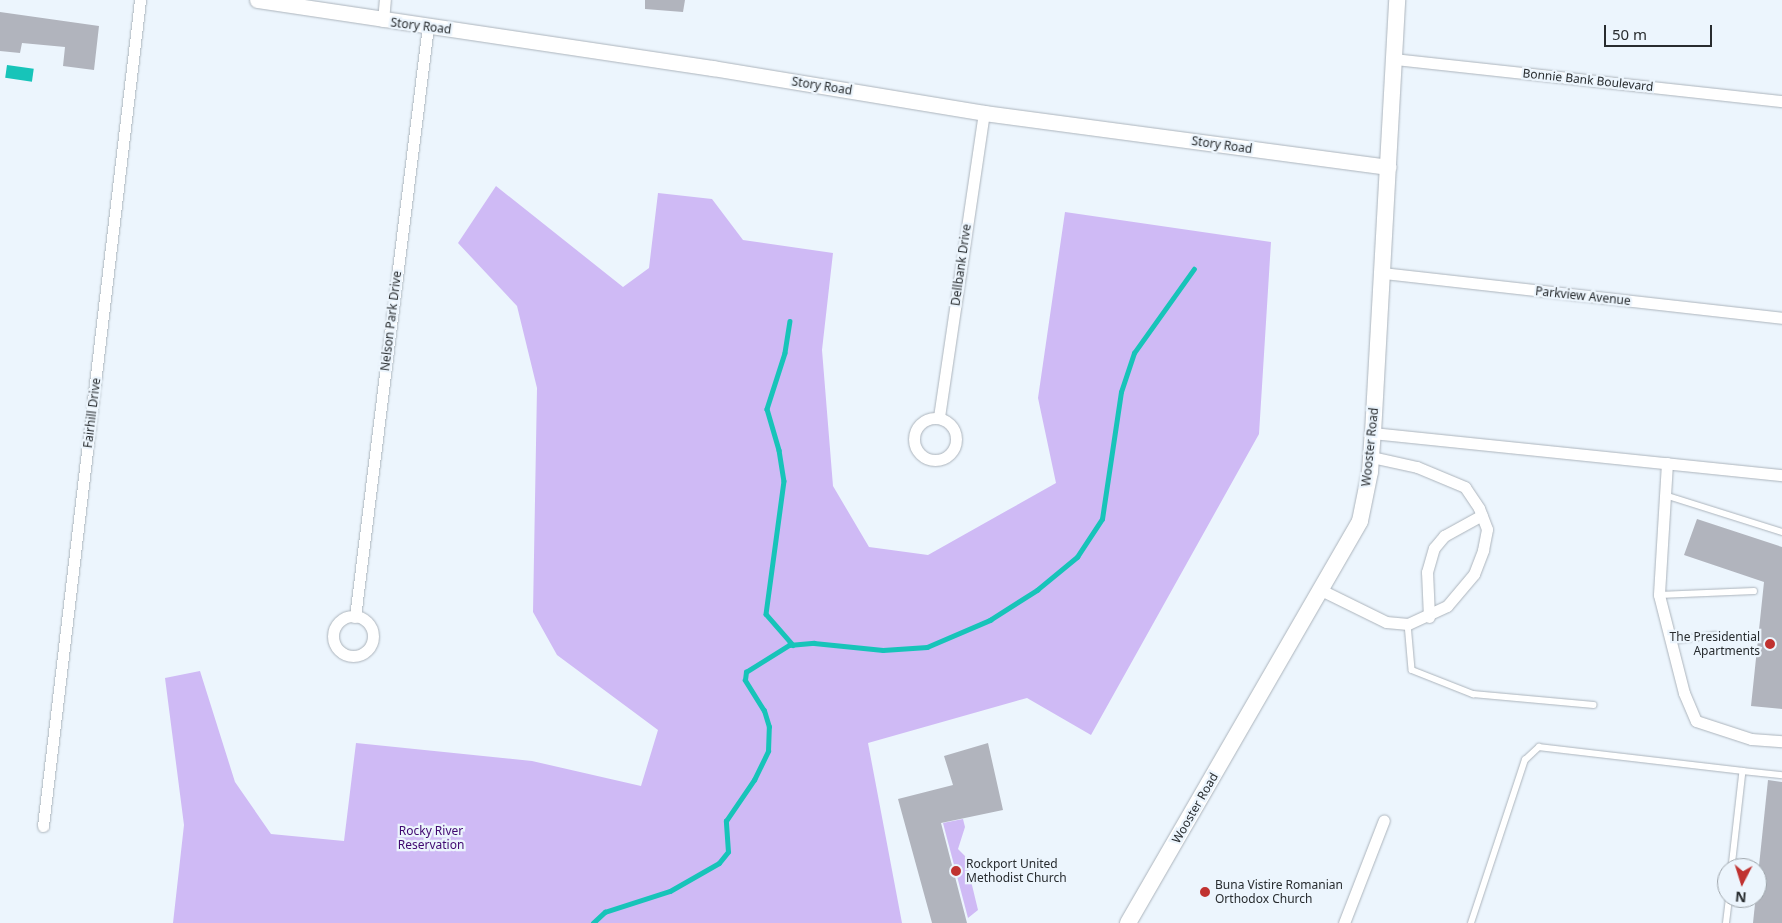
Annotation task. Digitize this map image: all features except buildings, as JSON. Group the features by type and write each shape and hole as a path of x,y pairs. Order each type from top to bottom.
{"main road":[{"name":"Wooster Road","path":"1128,923 1360,521 1371,457 1373,433 1397,0"}],"street":[{"name":"Fairhill Drive","path":"43,826 140,0"},
{"name":"Story Road","path":"257,0 984,113 1388,167"},
{"path":"383,21 385,0"},
{"name":"Nelson Park Drive","path":"355,617 428,26"},
{"name":"Bonnie Bank Boulevard","path":"1394,59 1782,101"},
{"name":"Dellbank Drive","path":"939,417 984,113"},
{"name":"Parkview Avenue","path":"1383,273 1782,318"},
{"path":"1373,433 1782,475"},
{"path":"1321,590 1386,622 1408,624 1429,617 1447,606 1474,574 1487,528 1466,487 1417,467 1371,457"},
{"path":"1667,463 1659,595 1684,693 1696,721 1751,739 1782,741"},
{"path":"1429,617 1427,572 1434,548 1444,536 1482,515"},
{"path":"1344,923 1384,820"}],"lane":[{"path":"1665,495 1782,532"},
{"path":"1659,595 1754,591"},
{"path":"1408,624 1412,670 1473,694 1593,705"},
{"path":"1670,641 1716,635"},
{"path":"1471,923 1524,760 1532,751 1539,747 1782,774"},
{"path":"1733,858 1743,771"},
{"path":"1726,923 1727,908"}],"green space":[{"name":"Rocky River Reservation","path":"496,186 623,287 649,268 658,193 712,199 743,240 833,253 822,350 833,486 869,547 928,555 1056,483 1038,398 1065,212 1271,242 1259,434 1091,735 1027,698 868,743 902,923 173,923 184,825 165,678 200,671 235,782 271,834 344,841 356,743 532,761 641,786 658,730 557,655 533,612 537,388 517,306 458,243"},
{"path":"963,819 965,827 958,849 965,856 978,910 968,918 943,823"}],"shaded area":[{"path":"7,65 34,69 32,82 5,78"}],"waterway":[{"path":"593,923 605,912 670,891 719,863 728,852 726,821 754,780 768,751 769,727 764,711 745,680 746,672 789,645 814,643 883,650 927,647 990,620 1037,590 1077,557 1102,519 1121,392 1134,353 1194,269"},
{"path":"790,321 785,353 767,409 779,450 784,481 766,614 793,645"}],"place":[{"name":"The Presidential Apartments","path":"1770,644"},
{"name":"Rockport United Methodist Church","path":"956,871"},
{"name":"Buna Vistire Romanian Orthodox Church","path":"1205,892"}]}
